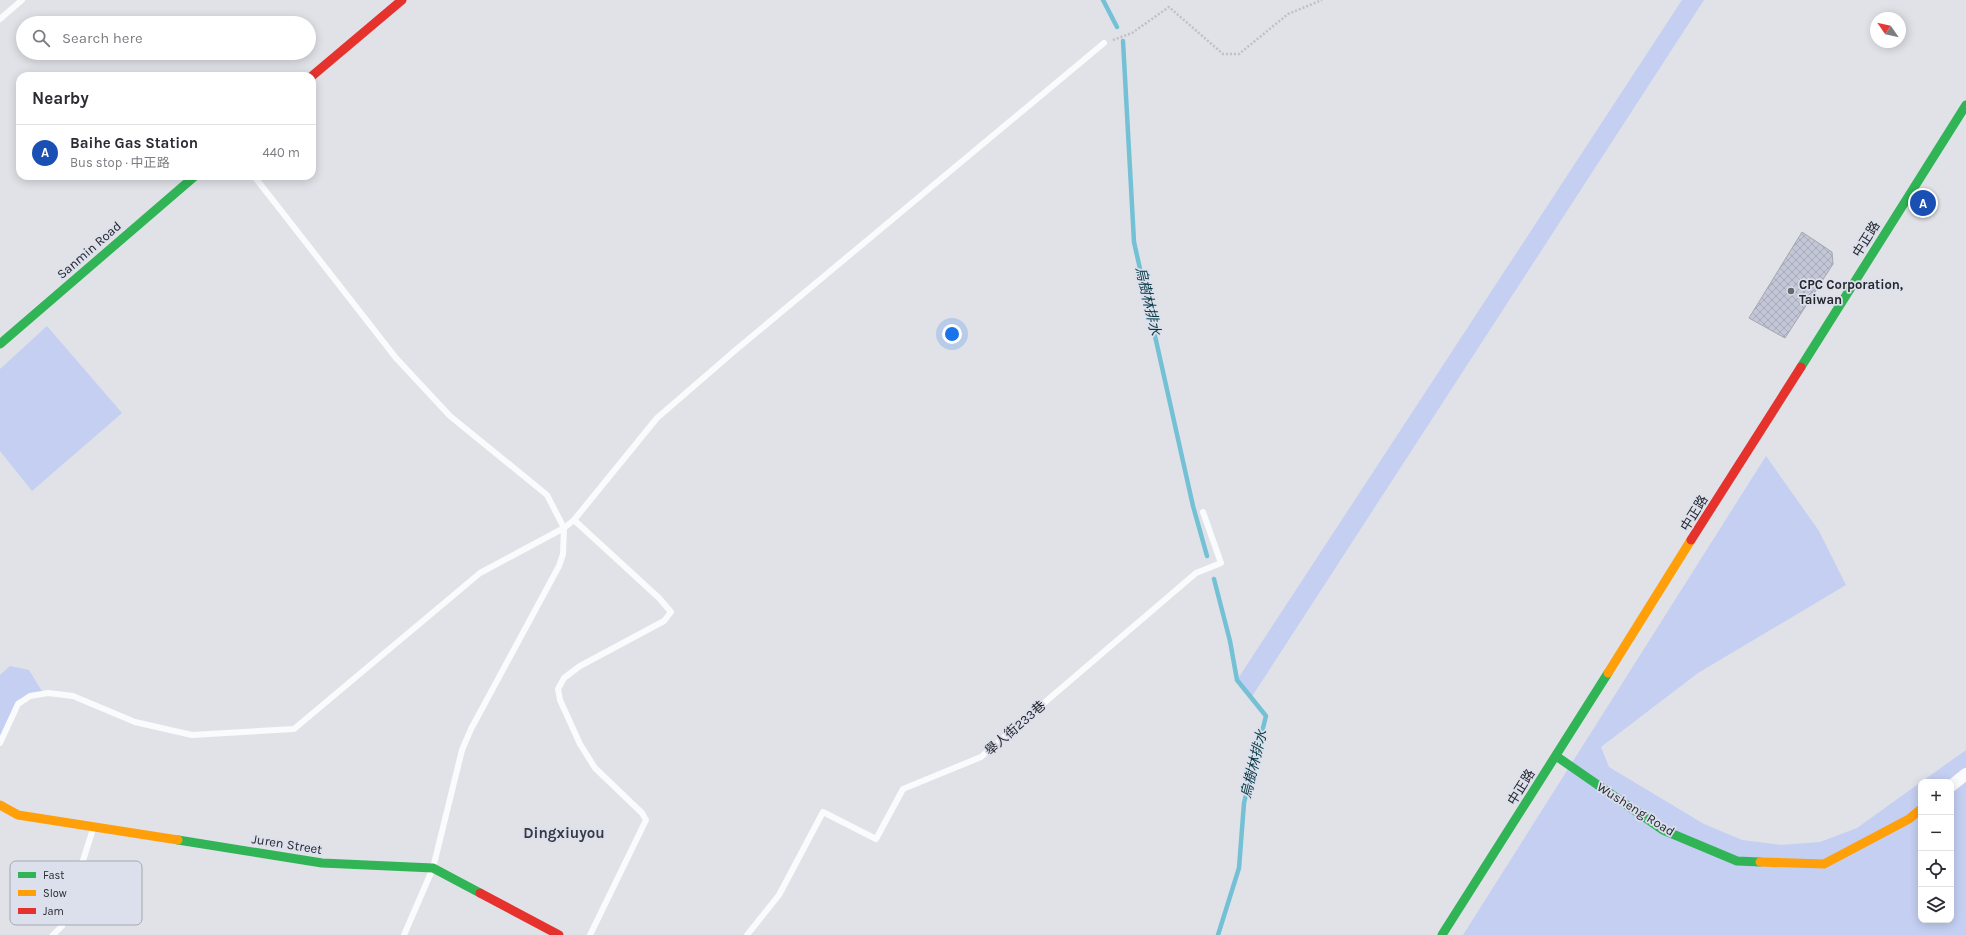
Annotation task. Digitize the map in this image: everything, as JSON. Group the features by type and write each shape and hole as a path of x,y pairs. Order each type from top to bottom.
{"main road":[{"path":"316,73 402,0"},
{"name":"中正路","path":"1442,935 1966,105"},
{"name":"Sanmin Road","path":"0,344 190,180"},
{"name":"Wusheng Road","path":"1556,756 1663,830 1737,861 1824,864 1909,819 1918,812"},
{"name":"Juren Street","path":"0,805 18,815 322,863 433,868 559,935"}],"street":[{"path":"1954,784 1966,774"}],"lane":[{"path":"0,18 22,0"},
{"path":"0,743 18,704 30,696 48,693 73,696 135,722 192,735 294,729 480,573 564,528 574,520 657,418 738,348 1104,43"},
{"path":"257,180 396,358 450,416 547,495 564,528 562,554 559,566 471,729 462,750 433,868 404,935"},
{"name":"舉人街233巷","path":"747,935 779,895 823,812 876,839 903,789 981,757 1196,573 1220,563 1203,512"},
{"path":"574,520 659,598 671,612 664,621 580,666 564,678 558,689 560,700 580,744 595,768 642,813 646,820 590,935"},
{"path":"82,861 93,827"},
{"path":"53,935 62,925"}],"path":[{"path":"1104,43 1132,33 1169,7 1223,54 1239,54 1288,14 1322,0"}],"shaded area":[{"path":"1682,0 1704,0 1251,698 1237,680"},
{"path":"47,326 122,413 32,491 0,451 0,369"},
{"path":"1766,456 1819,531 1846,585 1698,673 1601,747 1609,767 1704,824 1742,840 1781,845 1820,842 1857,828 1918,784 1918,923 1954,923 1954,779 1925,779 1966,750 1966,935 1463,935"},
{"path":"10,666 29,670 43,693 17,700 0,740 0,675"}],"building":[{"name":"CPC Corporation, Taiwan","path":"1802,232 1832,252 1833,264 1785,338 1749,318"}],"waterway":[{"name":"烏樹林排水","path":"1103,0 1117,27"},
{"name":"烏樹林排水","path":"1123,41 1134,242 1193,506 1207,556"},
{"name":"烏樹林排水","path":"1214,579 1230,641 1237,680 1266,716 1244,803 1239,868 1218,935"}],"traffic: fast":[{"path":"1801,367 1966,105"},
{"path":"0,344 190,180"},
{"path":"1442,935 1608,673"},
{"path":"1556,756 1663,830 1737,861 1760,862"},
{"path":"178,840 322,863 433,868 480,893"}],"traffic: slow":[{"path":"1608,673 1691,540"},
{"path":"0,805 18,815 178,840"},
{"path":"1760,862 1824,864 1909,819 1918,812"}],"traffic: jam":[{"path":"316,73 402,0"},
{"path":"1691,540 1801,367"},
{"path":"480,893 559,935"}],"place":[{"name":"Baihe Gas Station","path":"1923,203"},
{"name":"CPC Corporation, Taiwan","path":"1791,291"}],"district":[{"name":"Dingxiuyou","path":"564,833"}]}
